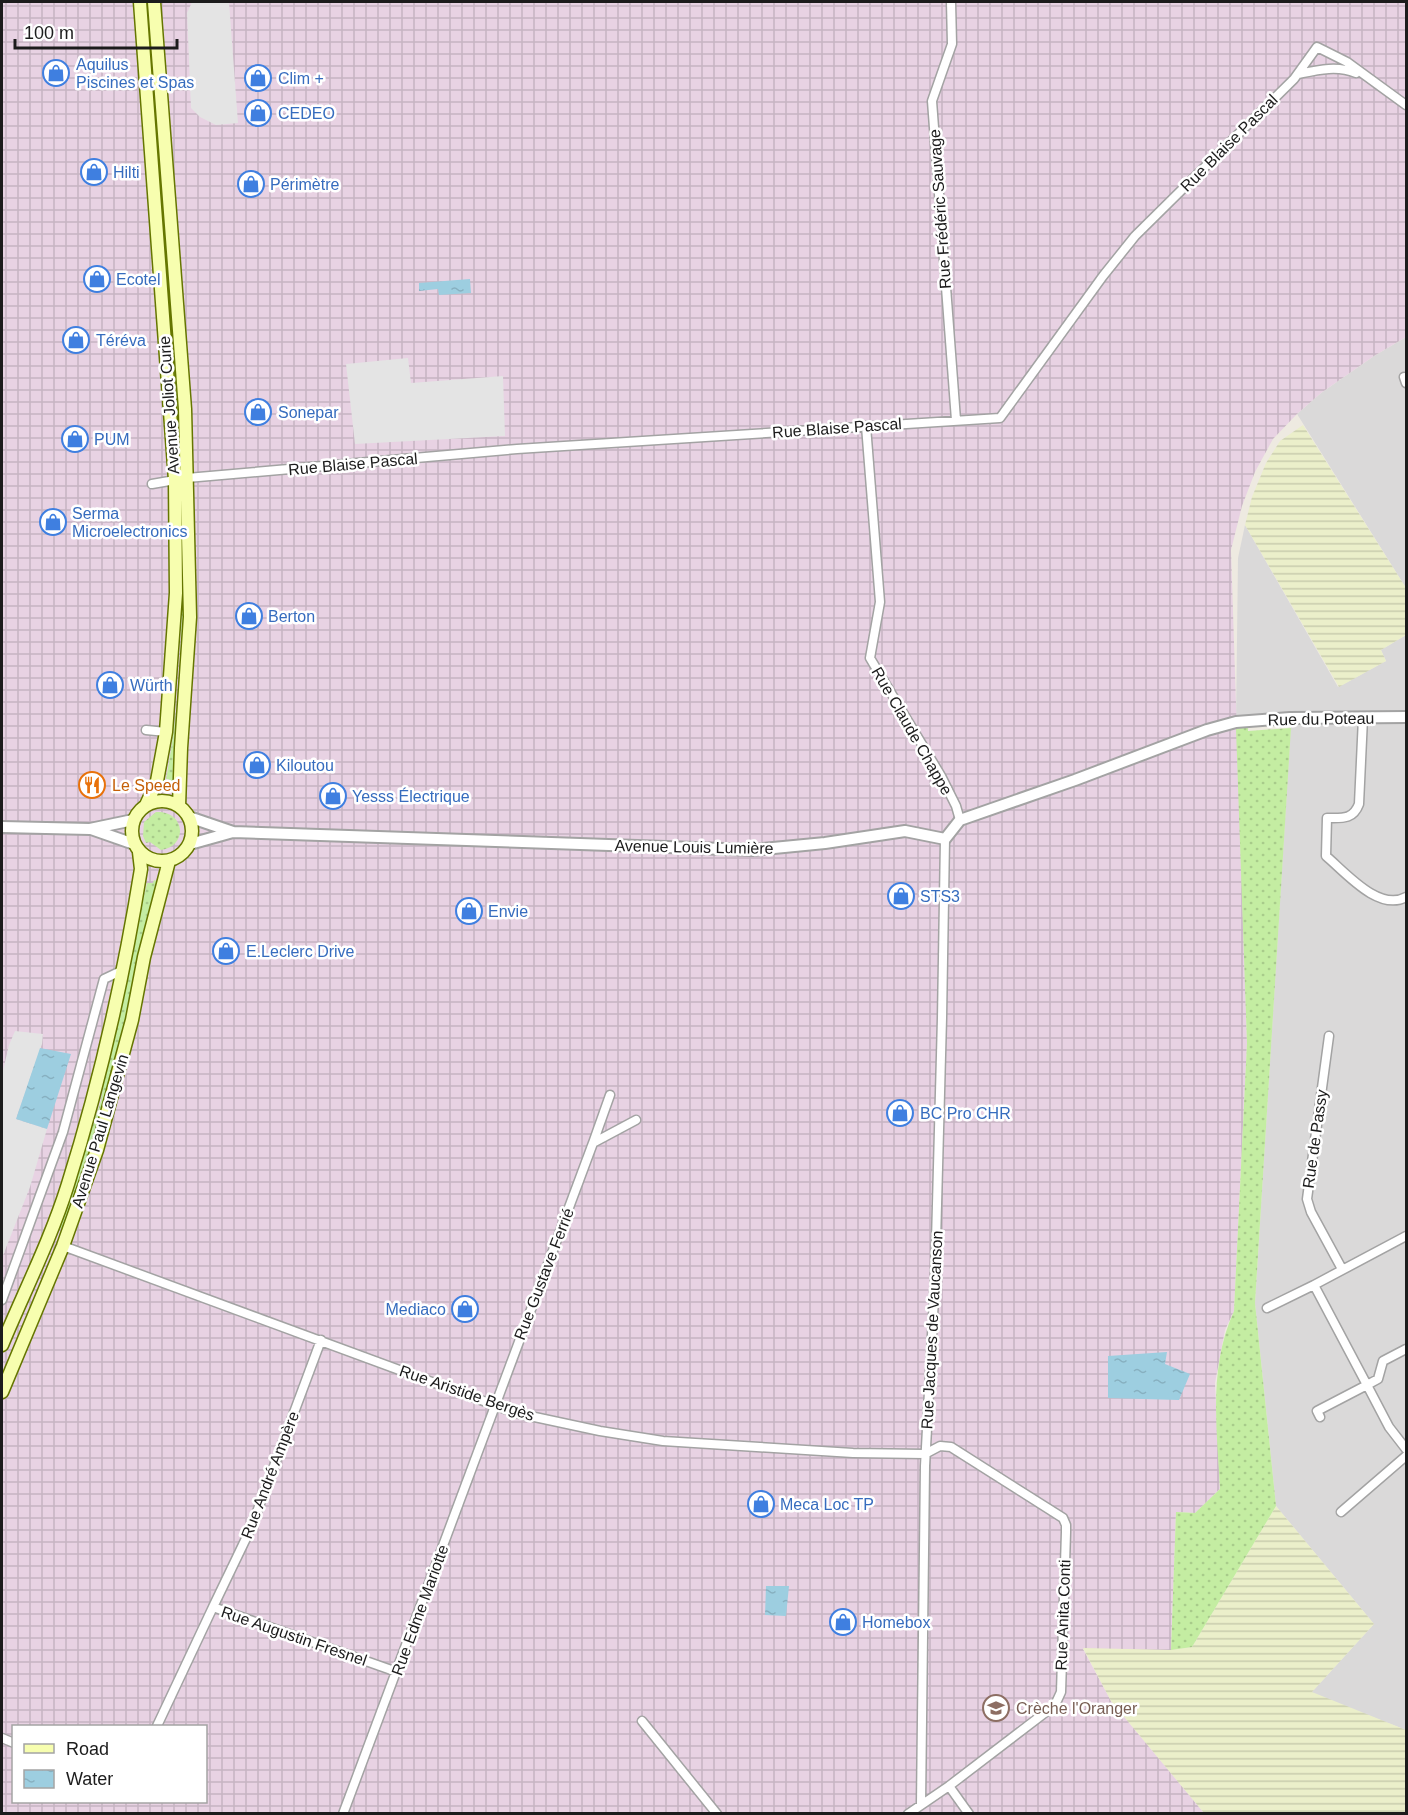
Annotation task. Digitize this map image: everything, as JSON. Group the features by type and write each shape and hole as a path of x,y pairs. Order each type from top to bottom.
{"main road":[{"name":"Avenue Joliot Curie","path":"140,2 181,479 190,617 179,806"},
{"name":"Avenue Joliot Curie","path":"146,805 157,781 166,732 176,593 185,409 154,2"},
{"path":"163,801 179,806 189,817 192,835 190,844 178,857 169,861 153,861 136,848 131,836 133,820 138,811 146,805 163,801"},
{"name":"Avenue Paul Langevin","path":"2,1345 68,1186 89,1111 123,970 141,869 136,848"},
{"name":"Avenue Paul Langevin","path":"2,1392 63,1246 100,1140 132,1020 144,957 169,861"}],"street":[{"name":"Rue Frédéric Sauvage","path":"951,2 952,44 932,101 956,420"},
{"name":"Rue Blaise Pascal","path":"152,484 181,479 517,449 1000,418 1134,236 1298,74 1317,47 1347,62 1366,76"},
{"path":"1298,74 1328,68 1349,70 1366,76 1407,105"},
{"name":"Rue Claude Chappe","path":"866,426 880,602 870,658 941,776 956,806 960,820"},
{"name":"Rue du Poteau","path":"960,820 1065,784 1207,730 1236,722 1290,718 1407,717"},
{"path":"1363,718 1359,804 1353,814 1347,818 1327,818 1326,856 1374,897 1395,900 1407,897"},
{"path":"147,730 166,732"},
{"name":"Avenue Louis Lumière","path":"189,817 233,832 753,850 905,831 945,839"},
{"path":"2,827 90,829 133,820"},
{"path":"945,839 960,820"},
{"path":"90,829 136,848"},
{"name":"Avenue Louis Lumière","path":"190,844 233,832"},
{"name":"Rue Jacques de Vaucanson","path":"921,1804 925,1455 935,1279 945,839"},
{"path":"2,1300 63,1132 104,980 123,970"},
{"name":"Rue de Passy","path":"1329,1036 1307,1199 1311,1212 1342,1269"},
{"name":"Rue Gustave Ferrié","path":"495,1405 610,1095"},
{"path":"593,1143 636,1120"},
{"path":"1267,1308 1407,1236"},
{"name":"Rue Aristide Bergès","path":"63,1246 516,1413 600,1431 663,1441 853,1453 925,1455"},
{"path":"1314,1285 1389,1427 1407,1449"},
{"name":"Rue André Ampère","path":"213,1607 251,1528 321,1340"},
{"path":"1320,1417 1317,1411 1378,1379 1383,1361 1407,1349"},
{"name":"Rue Edme Mariotte","path":"344,1814 495,1405"},
{"name":"Rue Anita Conti","path":"921,1804 949,1786 1059,1700 1066,1525 1057,1513 951,1447 940,1446 925,1455"},
{"path":"1341,1512 1407,1456"},
{"name":"Rue Augustin Fresnel","path":"157,1725 213,1607 397,1672"},
{"path":"642,1721 717,1814"},
{"path":"949,1786 969,1814"},
{"path":"908,1814 921,1804"}],"shaded area":[{"path":"2,2 1406,2 1406,337 1321,393 1273,439 1255,472 1242,506 1231,550 1247,1043 1234,1311 1225,1330 1215,1383 1220,1489 1195,1513 1176,1512 1171,1650 1083,1649 1111,1701 1204,1813 2,1814"},
{"path":"192,2 229,2 238,123 216,125 200,117 191,108 187,13"},
{"path":"1406,337 1406,588 1297,414 1321,393"},
{"path":"408,358 411,383 503,376 505,436 355,444 346,364"},
{"path":"1245,525 1338,687 1386,661 1381,650 1406,635 1406,1730 1311,1693 1374,1624 1276,1506 1255,1303 1291,724 1236,722 1238,558"},
{"path":"15,1031 43,1034 42,1044 16,1119 47,1129 30,1187 2,1258 2,1075"}],"green space":[{"path":"159,132 184,497 184,636 173,784 171,785 171,780 166,779 174,732 178,684 182,586 176,441 155,133"},
{"path":"1303,425 1406,588 1406,635 1381,650 1386,661 1339,687 1245,525 1252,497 1266,463 1280,441"},
{"path":"1248,726 1248,731 1291,728 1255,1303 1276,1506 1192,1647 1171,1650 1176,1512 1195,1513 1220,1489 1216,1421 1217,1377 1220,1354 1234,1311 1247,1043 1236,729"},
{"path":"156,812 166,813 173,817 180,829 176,842 161,850 150,842 146,843 143,836 144,822"},
{"path":"154,880 157,881 139,955 131,1014 92,1155 63,1229 59,1228 101,1101 106,1066 147,883 153,883"},
{"path":"1276,1506 1374,1624 1312,1692 1406,1730 1406,1813 1204,1813 1111,1701 1083,1648 1171,1650 1192,1647"}],"water":[{"path":"470,279 471,293 439,295 438,289 419,291 419,283"},
{"path":"40,1048 71,1054 47,1129 16,1119"},
{"path":"1167,1352 1165,1364 1190,1374 1179,1400 1108,1398 1108,1356"},
{"path":"766,1586 789,1586 786,1616 765,1615"}],"place":[{"name":"Aquilus Piscines et Spas","path":"56,73"},
{"name":"Clim +","path":"258,78"},
{"name":"CEDEO","path":"258,113"},
{"name":"Hilti","path":"94,172"},
{"name":"Périmètre","path":"251,184"},
{"name":"Ecotel","path":"97,279"},
{"name":"Téréva","path":"76,340"},
{"name":"Sonepar","path":"258,412"},
{"name":"PUM","path":"75,439"},
{"name":"Serma Microelectronics","path":"53,522"},
{"name":"Berton","path":"249,616"},
{"name":"Würth","path":"110,685"},
{"name":"Kiloutou","path":"257,765"},
{"name":"Le Speed","path":"92,785"},
{"name":"Yesss Électrique","path":"333,796"},
{"name":"STS3","path":"901,896"},
{"name":"Envie","path":"469,911"},
{"name":"E.Leclerc Drive","path":"226,951"},
{"name":"BC Pro CHR","path":"900,1113"},
{"name":"Mediaco","path":"465,1309"},
{"name":"Meca Loc TP","path":"761,1504"},
{"name":"Homebox","path":"843,1622"},
{"name":"Crèche l'Oranger","path":"996,1708"}]}
